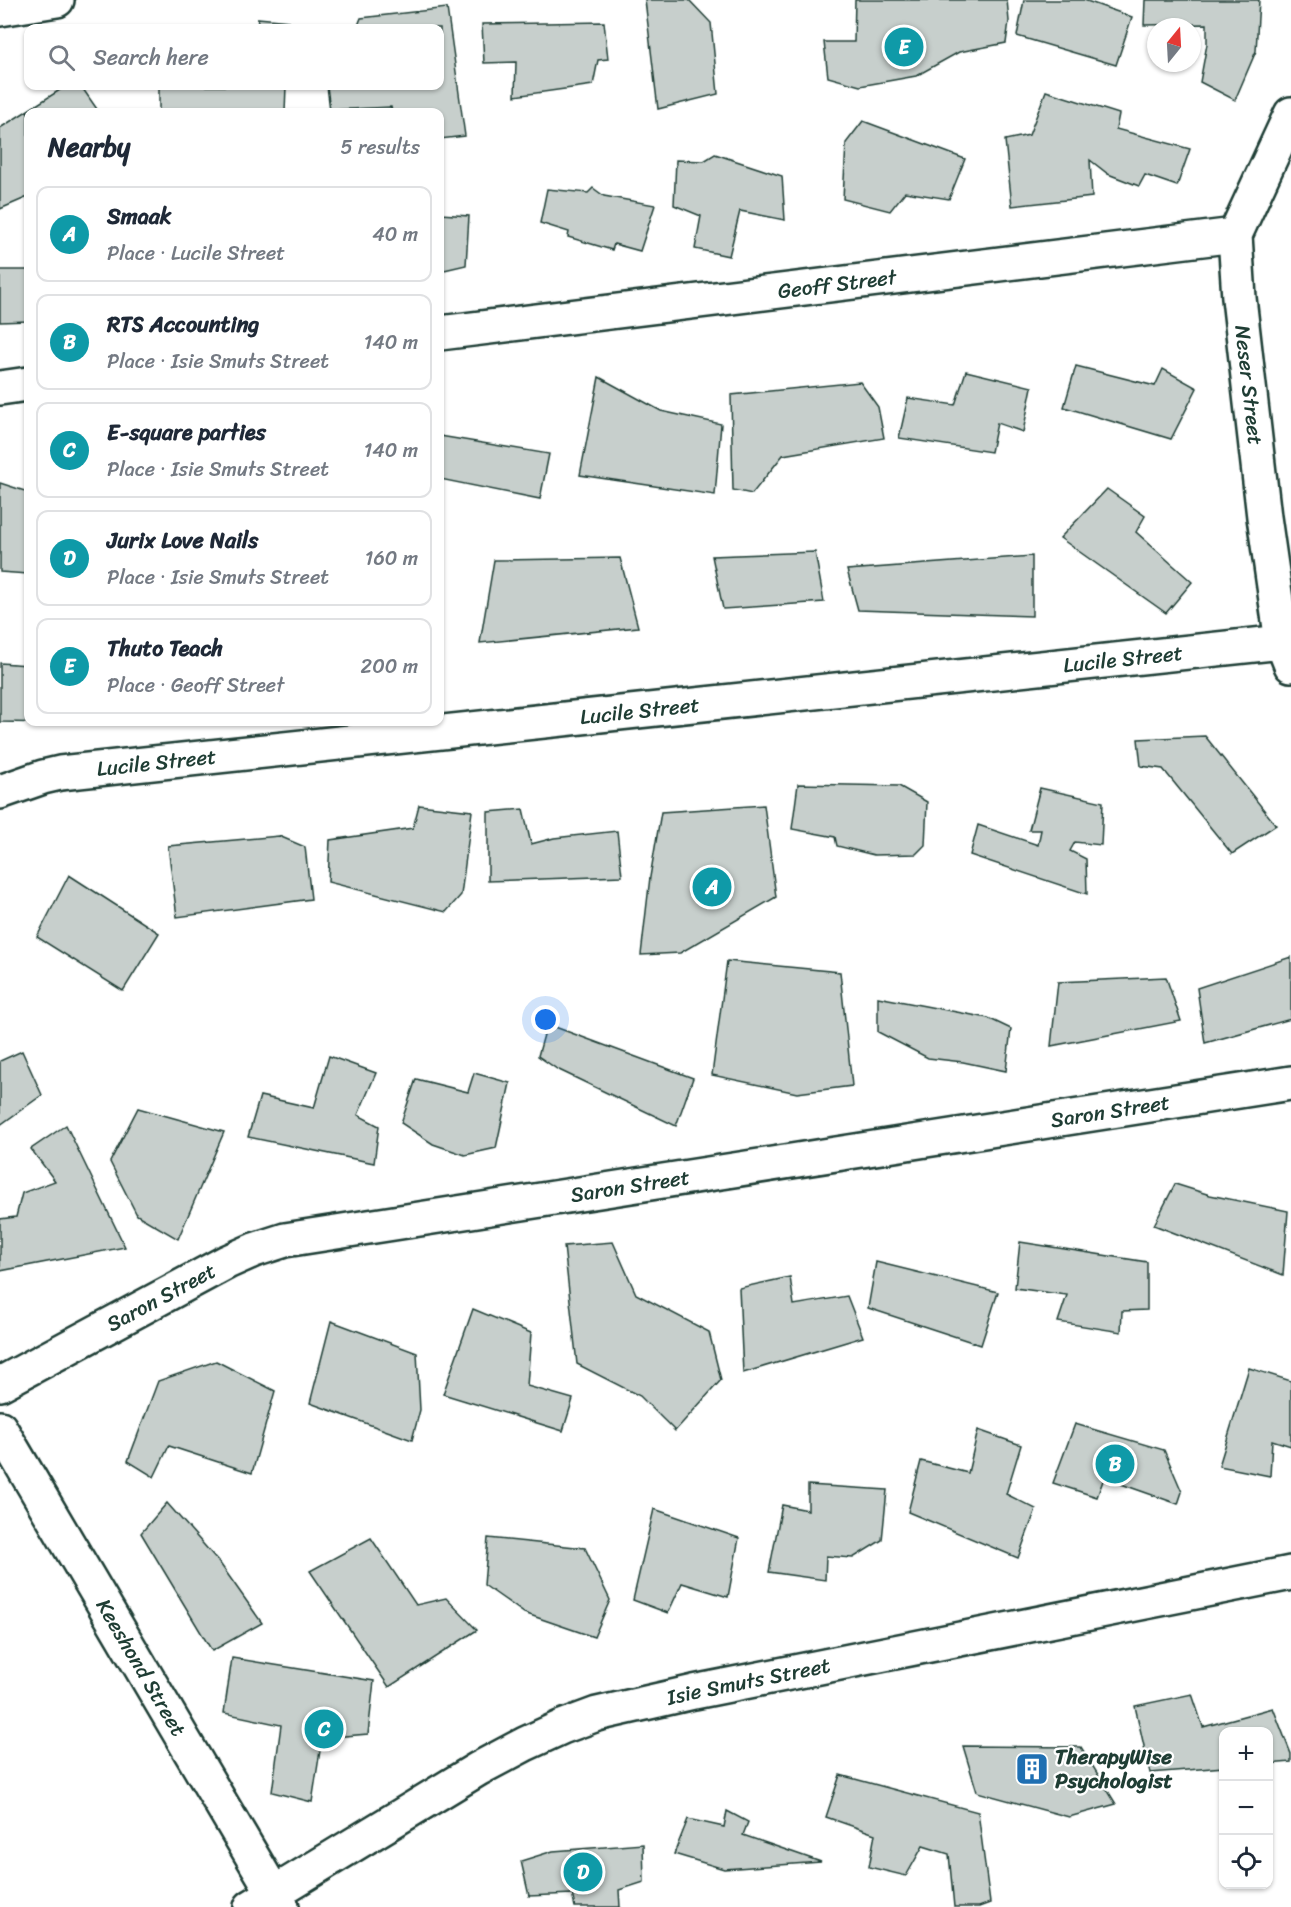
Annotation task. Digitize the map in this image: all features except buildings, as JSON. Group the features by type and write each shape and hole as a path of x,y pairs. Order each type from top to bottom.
{"street":[{"path":"0,9 57,0"},
{"name":"Neser Street","path":"1287,653 1264,517 1239,298 1235,235 1291,114"},
{"name":"Geoff Street","path":"444,333 1235,235"},
{"path":"0,388 24,385"},
{"name":"Lucile Street","path":"0,792 60,773 1287,653"},
{"name":"Saron Street","path":"0,1384 226,1262 285,1240 1291,1083"},
{"name":"Keeshond Street","path":"0,1428 269,1902"},
{"name":"Isie Smuts Street","path":"269,1902 478,1769 562,1727 597,1714 694,1692 1291,1573"}],"place":[{"name":"Thuto Teach","path":"904,47"},
{"name":"Smaak","path":"712,887"},
{"name":"RTS Accounting","path":"1115,1464"},
{"name":"E-square parties","path":"324,1729"},
{"name":"TherapyWise Psychologist","path":"1032,1769"},
{"name":"Jurix Love Nails","path":"583,1872"}]}
